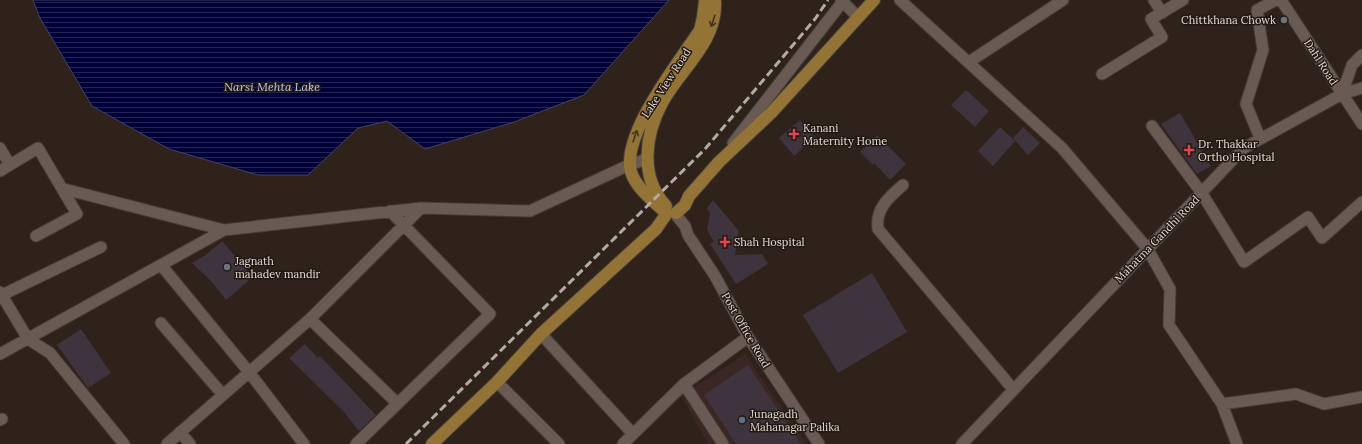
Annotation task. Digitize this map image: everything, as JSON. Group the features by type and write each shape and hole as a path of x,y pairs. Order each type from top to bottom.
{"main road":[{"name":"Lake View Road","path":"629,165 633,142 638,128 654,98 700,30 704,17 705,0"},
{"path":"669,214 652,183 648,171 647,159 649,140 661,104 683,71 706,42 716,12 715,0"},
{"path":"432,444 497,382 541,334 656,229 669,214 689,196 719,162 771,113 874,0"},
{"path":"629,165 632,176 640,189 669,214"}],"street":[{"path":"900,0 1062,148 1147,248 1170,289 1168,325 1222,404 1236,444"},
{"path":"969,62 1062,0"},
{"path":"1154,0 1162,13"},
{"path":"1102,74 1162,37 1151,19 1183,0"},
{"path":"1260,138 1246,104 1263,50 1257,10 1276,0"},
{"name":"Dahl Road","path":"1281,0 1362,124"},
{"path":"719,162 843,1 858,17"},
{"path":"1342,94 1352,65 1362,55"},
{"name":"Mahatma Gandhi Road","path":"962,444 1147,248 1244,148 1342,94 1362,88"},
{"path":"1152,126 1201,192 1244,262 1308,217 1322,238 1362,202"},
{"path":"0,148 10,165"},
{"path":"0,171 38,148 64,189 77,214 36,236"},
{"path":"64,189 224,230 421,208 530,211 629,165 647,159"},
{"path":"903,185 891,195 880,209 877,220 878,229 1013,389"},
{"path":"167,444 310,319 421,208"},
{"path":"356,444 490,314 390,211"},
{"name":"Post Office Road","path":"669,214 680,231 688,235 715,276 748,337 819,444"},
{"path":"0,354 224,230"},
{"path":"101,247 1,294 28,339 50,353 124,444"},
{"path":"161,265 249,372 304,444"},
{"path":"310,319 397,403"},
{"path":"161,323 223,395"},
{"path":"541,334 628,441 684,384 748,337"},
{"path":"497,382 559,444"},
{"path":"684,384 723,444"},
{"path":"1222,404 1296,394 1324,404 1362,397"},
{"path":"180,432 190,444"}],"shaded area":[{"name":"Junagadh Mahanagar Palika","path":"745,354 806,444 708,444 681,396"}],"water":[{"name":"Narsi Mehta Lake","path":"33,0 669,0 584,95 514,122 425,149 387,121 358,128 308,175 258,175 169,149 92,106 40,18"}],"building":[{"path":"966,90 989,111 975,127 951,105"},
{"path":"1180,113 1211,166 1197,174 1161,124"},
{"path":"800,120 815,137 794,156 779,138"},
{"path":"1000,127 1015,141 993,166 978,151"},
{"path":"1023,127 1040,143 1028,155 1013,138"},
{"path":"877,135 906,164 890,180 874,163 873,165 860,152"},
{"path":"713,200 739,231 735,255 762,254 768,264 736,284 710,244 714,242 707,230 710,213 707,208"},
{"path":"222,241 253,277 226,300 211,281 192,263 207,254"},
{"path":"872,273 907,332 838,373 803,315"},
{"path":"81,329 111,373 88,388 57,345"},
{"path":"305,344 318,358 320,356 376,415 359,431 343,411 289,358"},
{"name":"Junagadh Mahanagar Palika","path":"748,365 801,444 736,444 704,395"}],"railway":[{"path":"406,444 705,149 815,19 828,0"}],"place":[{"name":"Chittkhana Chowk","path":"1284,20"},
{"name":"Kanani Maternity Home","path":"794,134"},
{"name":"Dr. Thakkar Ortho Hospital","path":"1189,150"},
{"name":"Shah Hospital","path":"725,242"},
{"name":"Jagnath mahadev mandir","path":"227,267"},
{"name":"Junagadh Mahanagar Palika","path":"742,420"}]}
